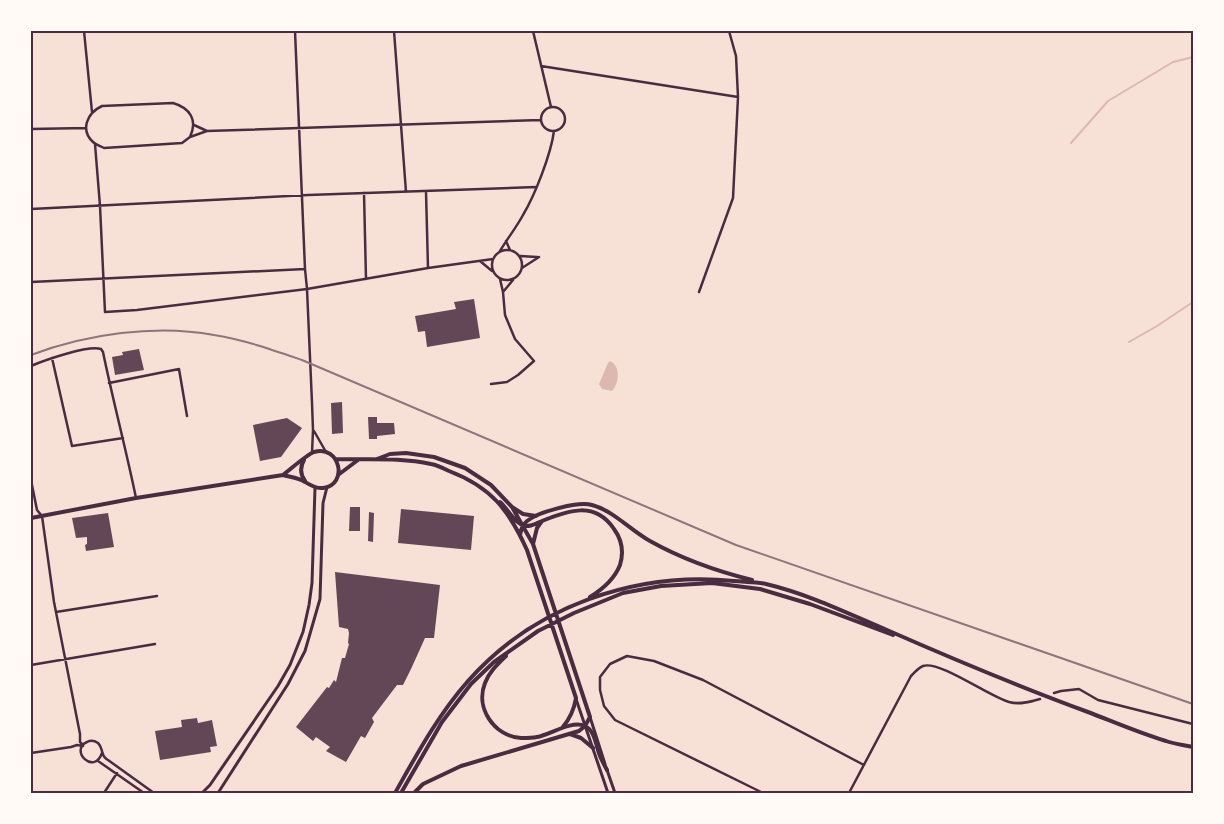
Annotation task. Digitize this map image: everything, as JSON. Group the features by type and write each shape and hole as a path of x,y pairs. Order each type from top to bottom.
{"main road":[{"path":"218,793 288,684 305,650 320,599 323,503 327,488 334,482 339,468 335,459 326,452 318,451 312,453 283,475"},
{"path":"377,459 390,454 406,453 434,457 465,468 491,485 512,507 532,544 615,793"},
{"path":"306,458 302,464 301,471 306,482"},
{"path":"335,459 405,460 432,464 462,476 487,491 505,506 523,526 530,526 571,511 590,511 600,515 608,520 620,538 622,557 618,570 605,588 583,601"},
{"path":"338,475 359,460"},
{"path":"31,518 136,498 283,475 306,482 315,488 327,488"},
{"path":"202,793 210,785 278,686 290,664 303,632 310,605 312,583 315,488"},
{"path":"487,491 504,509 527,550 608,793"},
{"path":"520,535 527,521 536,516 569,505 591,504 611,514 648,540 680,556 718,571 812,598 1038,693 1167,742 1193,747"},
{"path":"512,507 523,514 536,516"},
{"path":"532,544 537,528 542,521"},
{"path":"395,793 438,719 467,682 489,659 535,625 583,601 620,589 659,581 711,578 764,584"},
{"path":"401,793 442,722 471,684 494,662 538,631 574,613 623,594 661,586 712,583 760,589 810,604 945,655"},
{"path":"516,646 495,667 485,681 481,694 483,709 491,722 504,734 519,738 536,738 562,728 576,725 585,726 591,732 607,770"},
{"path":"562,728 571,716 576,698"},
{"path":"414,793 423,784 461,766 579,731 585,726 590,717"},
{"path":"570,734 581,738 593,748"}],"street":[{"path":"84,31 92,112"},
{"path":"295,31 313,430 312,453"},
{"path":"394,31 406,192"},
{"path":"533,31 551,107"},
{"path":"698,292 733,198 738,97 736,56 729,31"},
{"path":"541,66 738,97"},
{"path":"190,137 194,128 191,115 180,105 173,103 102,106 89,116 86,128 89,137 95,144 104,148 182,143 190,137 207,131 541,120"},
{"path":"551,107 562,110 565,118 561,128 554,131 546,129 541,120 542,113 551,107"},
{"path":"194,125 207,131"},
{"path":"31,130 86,128"},
{"path":"493,272 493,259 524,215 546,161 554,131"},
{"path":"95,144 105,312 137,310 307,289 493,259"},
{"path":"31,209 536,187"},
{"path":"426,191 428,268"},
{"path":"364,193 366,279"},
{"path":"506,241 510,250"},
{"path":"500,251 514,251 520,256 522,264 521,273 503,292"},
{"path":"520,256 539,257 522,268"},
{"path":"480,262 500,279 504,281 513,280"},
{"path":"31,282 305,268"},
{"path":"491,384 506,382 518,375 534,360 515,340 505,315 500,279"},
{"path":"31,366 52,358 94,348 102,349 136,498"},
{"path":"52,358 72,446 123,438"},
{"path":"109,383 180,370 187,416"},
{"path":"313,430 326,452"},
{"path":"31,480 37,510 42,516 56,612 80,742 83,746"},
{"path":"56,612 158,596"},
{"path":"31,664 155,644"},
{"path":"763,793 615,720 604,706 600,690 600,676 610,664 628,656 654,661 703,680 864,765"},
{"path":"849,793 911,676 923,666 929,665 941,668 996,698 1010,703 1027,703 1040,699"},
{"path":"1054,693 1079,689 1098,700 1193,724"},
{"path":"80,734 88,742"},
{"path":"81,753 83,746 93,741 101,746 102,754 98,761"},
{"path":"31,753 77,745 83,746"},
{"path":"71,747 81,753 86,761 98,761 144,793"},
{"path":"102,754 154,793"},
{"path":"104,793 117,773"}],"shaded area":[{"path":"610,361 614,363 618,375 612,391 602,389 599,384"}],"building":[{"path":"474,299 480,338 427,347 425,331 418,332 415,316 456,309 454,302"},
{"path":"139,349 144,370 115,375 112,357 123,355 122,352"},
{"path":"342,402 343,433 332,434 331,403"},
{"path":"368,417 377,417 377,423 394,423 395,434 377,436 377,439 369,439"},
{"path":"287,418 302,428 281,457 260,461 253,425"},
{"path":"350,507 360,507 360,531 349,531"},
{"path":"401,509 474,516 471,550 398,543"},
{"path":"369,512 374,513 373,542 368,541"},
{"path":"108,513 114,547 86,551 87,537 76,538 72,518"},
{"path":"335,572 440,585 434,638 425,638 403,685 397,685 372,718 374,722 365,738 361,736 346,762 326,751 330,747 316,737 313,741 296,727 327,687 329,688 334,680 336,682 342,658 345,658 349,644 348,629 339,627"},
{"path":"197,718 198,723 212,720 217,746 210,747 211,752 160,760 155,731 182,727 181,720"}],"waterway":[{"path":"1071,143 1108,101 1173,62 1193,57"},
{"path":"1129,342 1193,302"}],"railway":[{"path":"31,355 75,341 145,331 192,332 225,337 259,346 302,360 736,545 1193,704"}]}
